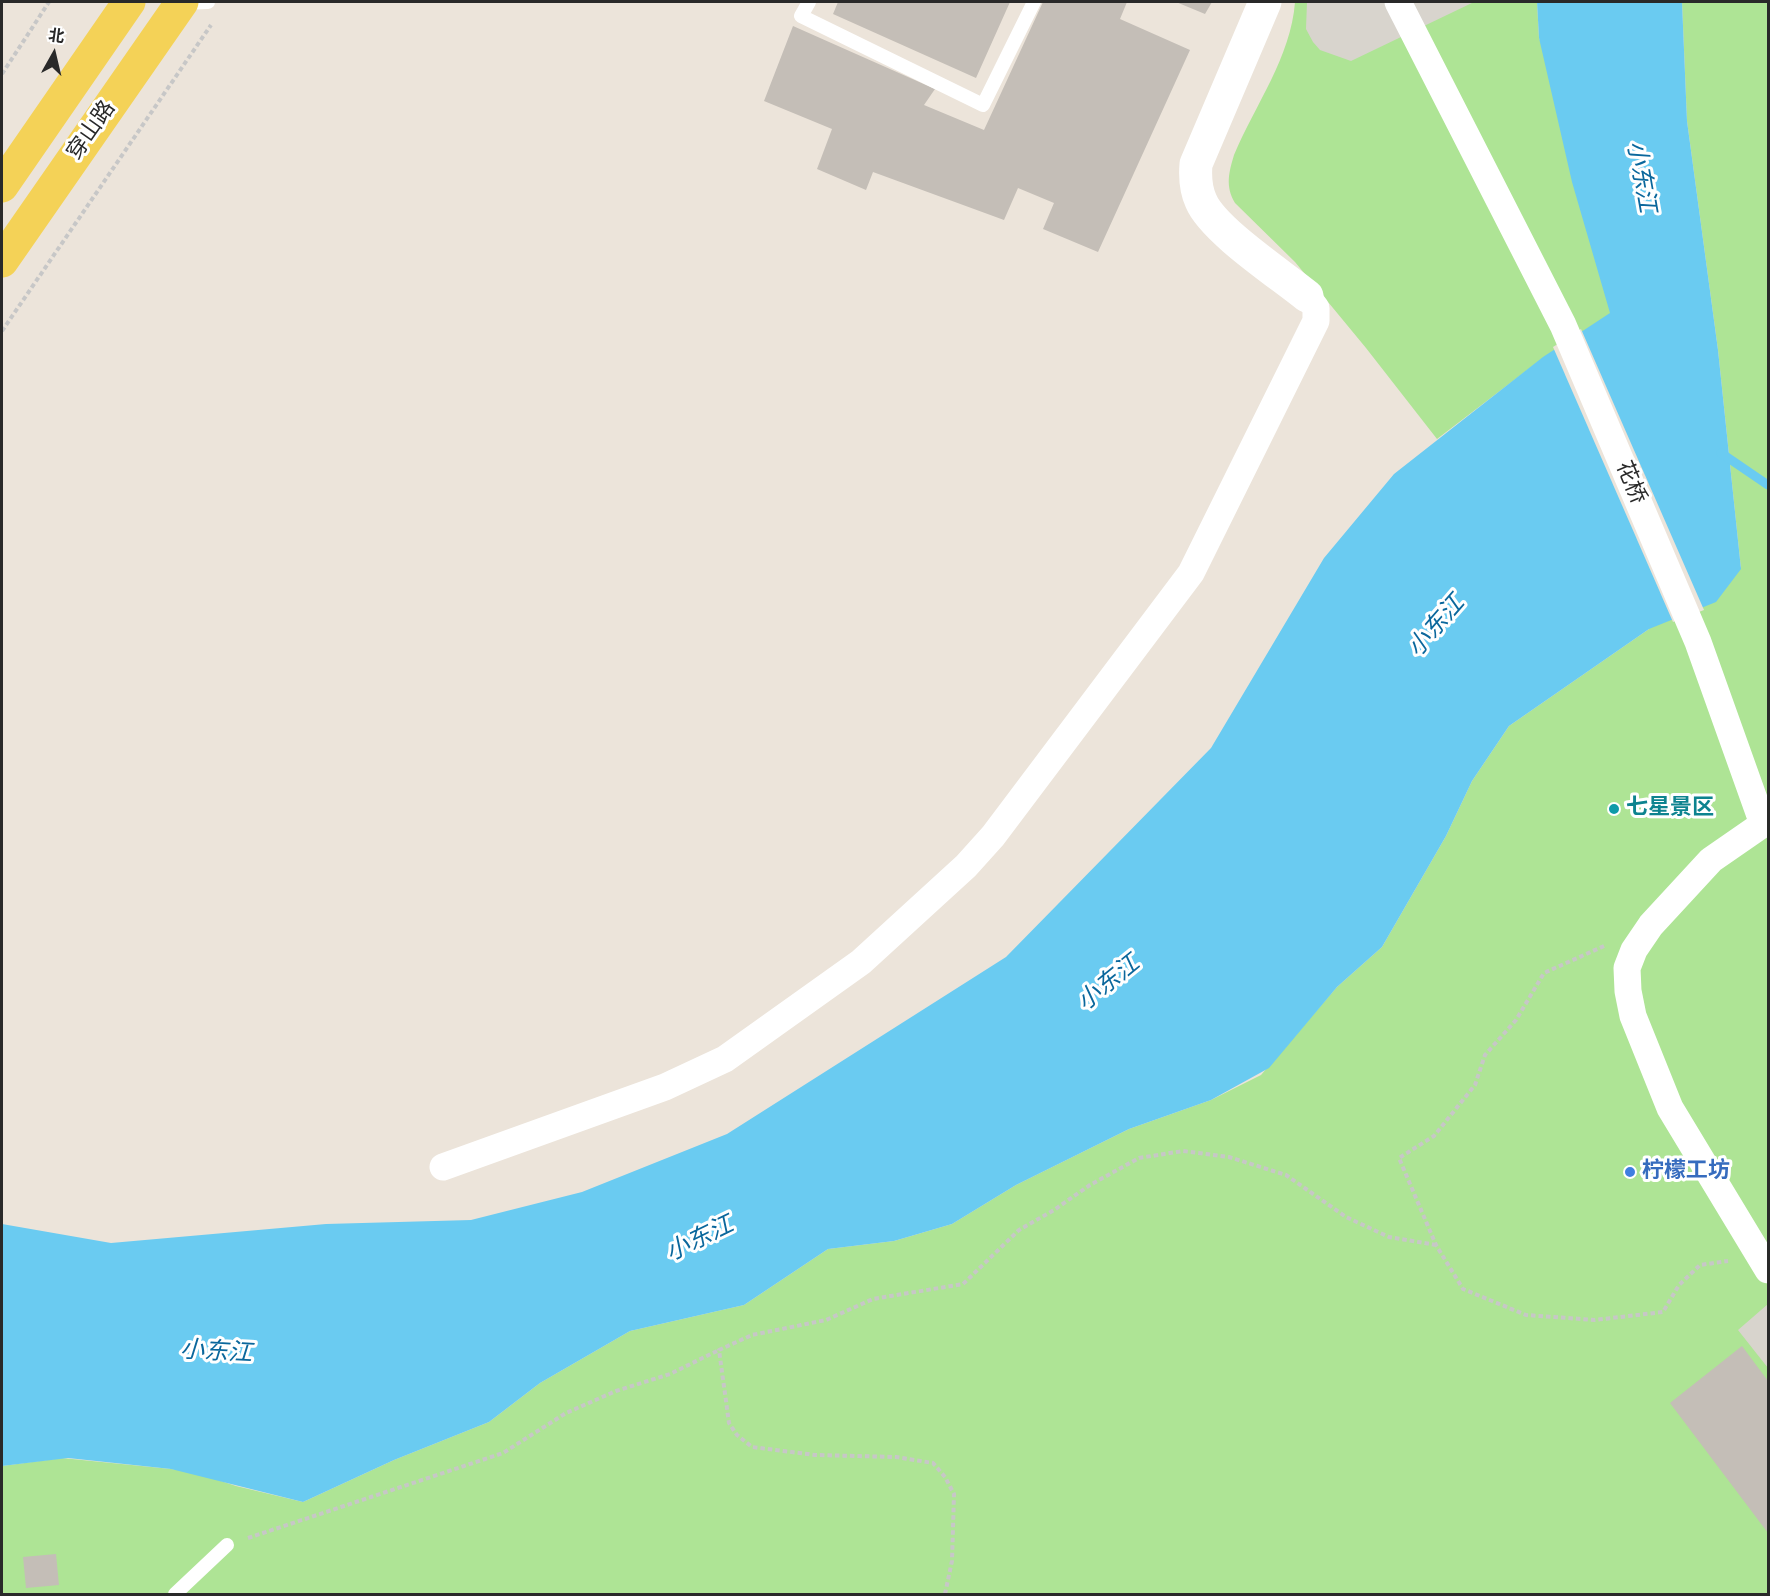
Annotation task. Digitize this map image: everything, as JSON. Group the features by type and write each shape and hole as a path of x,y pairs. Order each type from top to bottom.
{"main road":[{"name":"穿山路","path":"2,186 129,2"},
{"name":"穿山路","path":"2,261 191,2"}],"street":[{"path":"443,1167 665,1087 724,1059 861,962 966,866 993,836 1191,573 1316,321 1316,308 1307,296 1215,222 1198,193 1196,164 1265,2"},
{"name":"花桥","path":"1398,2 1563,325 1698,642 1766,824"},
{"path":"1762,1261 1670,1108 1633,1016 1628,991 1627,968 1634,950 1651,925 1711,860 1766,824"}],"lane":[{"path":"809,2 801,16 983,105 1034,2"},
{"path":"175,1594 227,1545"}],"path":[{"path":"2,74 49,2"},
{"path":"2,331 214,21"},
{"path":"1651,925 1544,973 1516,1020 1485,1055 1475,1085 1434,1136 1399,1158 1436,1245 1463,1289 1526,1315 1595,1320 1663,1312 1679,1285 1700,1265 1728,1261 1762,1261"},
{"path":"227,1545 503,1453 566,1413 616,1391 670,1374 752,1335 826,1320 873,1299 963,1284 1019,1230 1054,1210 1090,1185 1139,1158 1183,1151 1229,1157 1286,1175 1346,1217 1389,1237 1436,1245"},
{"path":"719,1350 729,1423 738,1435 752,1447 815,1455 896,1457 933,1463 945,1477 954,1494 952,1561 945,1594"}],"green space":[{"name":"七星景区","path":"1295,2 1537,2 1539,38 1741,569 1718,350 1687,121 1682,2 1768,2 1768,1594 2,1594 2,1466 62,1458 191,1471 236,1486 303,1502 394,1460 489,1422 540,1383 630,1331 744,1305 828,1249 894,1241 952,1224 1016,1185 1129,1129 1211,1100 1261,1075 1337,987 1382,947 1446,836 1472,781 1509,726 1649,629 1543,358 1437,439 1295,262 1235,203 1229,185 1229,173 1234,155 1287,42"}],"shaded area":[{"path":"1307,2 1474,2 1351,61 1320,50 1313,42 1306,29"},
{"path":"1768,1304 1768,1368 1738,1330"}],"water":[{"name":"小东江","path":"1537,2 1682,2 1687,121 1718,350 1741,569 1716,602 1649,629 1509,726 1472,781 1446,836 1382,947 1337,987 1269,1068 1211,1100 1129,1129 1016,1185 952,1224 894,1241 828,1249 744,1305 630,1331 540,1383 489,1422 394,1460 303,1502 171,1469 68,1458 2,1466 2,1224 111,1243 326,1224 471,1220 582,1192 727,1134 1006,957 1211,748 1324,558 1394,474 1543,357 1610,313 1572,182 1539,38"}],"pier":[{"path":"1581,329 1704,610 1673,622 1553,347"}],"building":[{"path":"838,2 1010,2 976,78 833,14"},
{"path":"1043,2 1127,2 1120,19 1190,50 1098,252 1043,229 1054,203 1018,188 1004,220 873,172 866,190 817,169 832,129 764,101 793,26 935,89 924,105 984,130"},
{"path":"1176,2 1212,2 1205,14"},
{"path":"1742,1346 1768,1381 1768,1533 1670,1403"},
{"path":"56,1554 59,1585 26,1588 23,1557"}],"waterway":[{"path":"1721,453 1768,485"}],"place":[{"name":"七星景区","path":"1614,809"},
{"name":"柠檬工坊","path":"1630,1172"}]}
